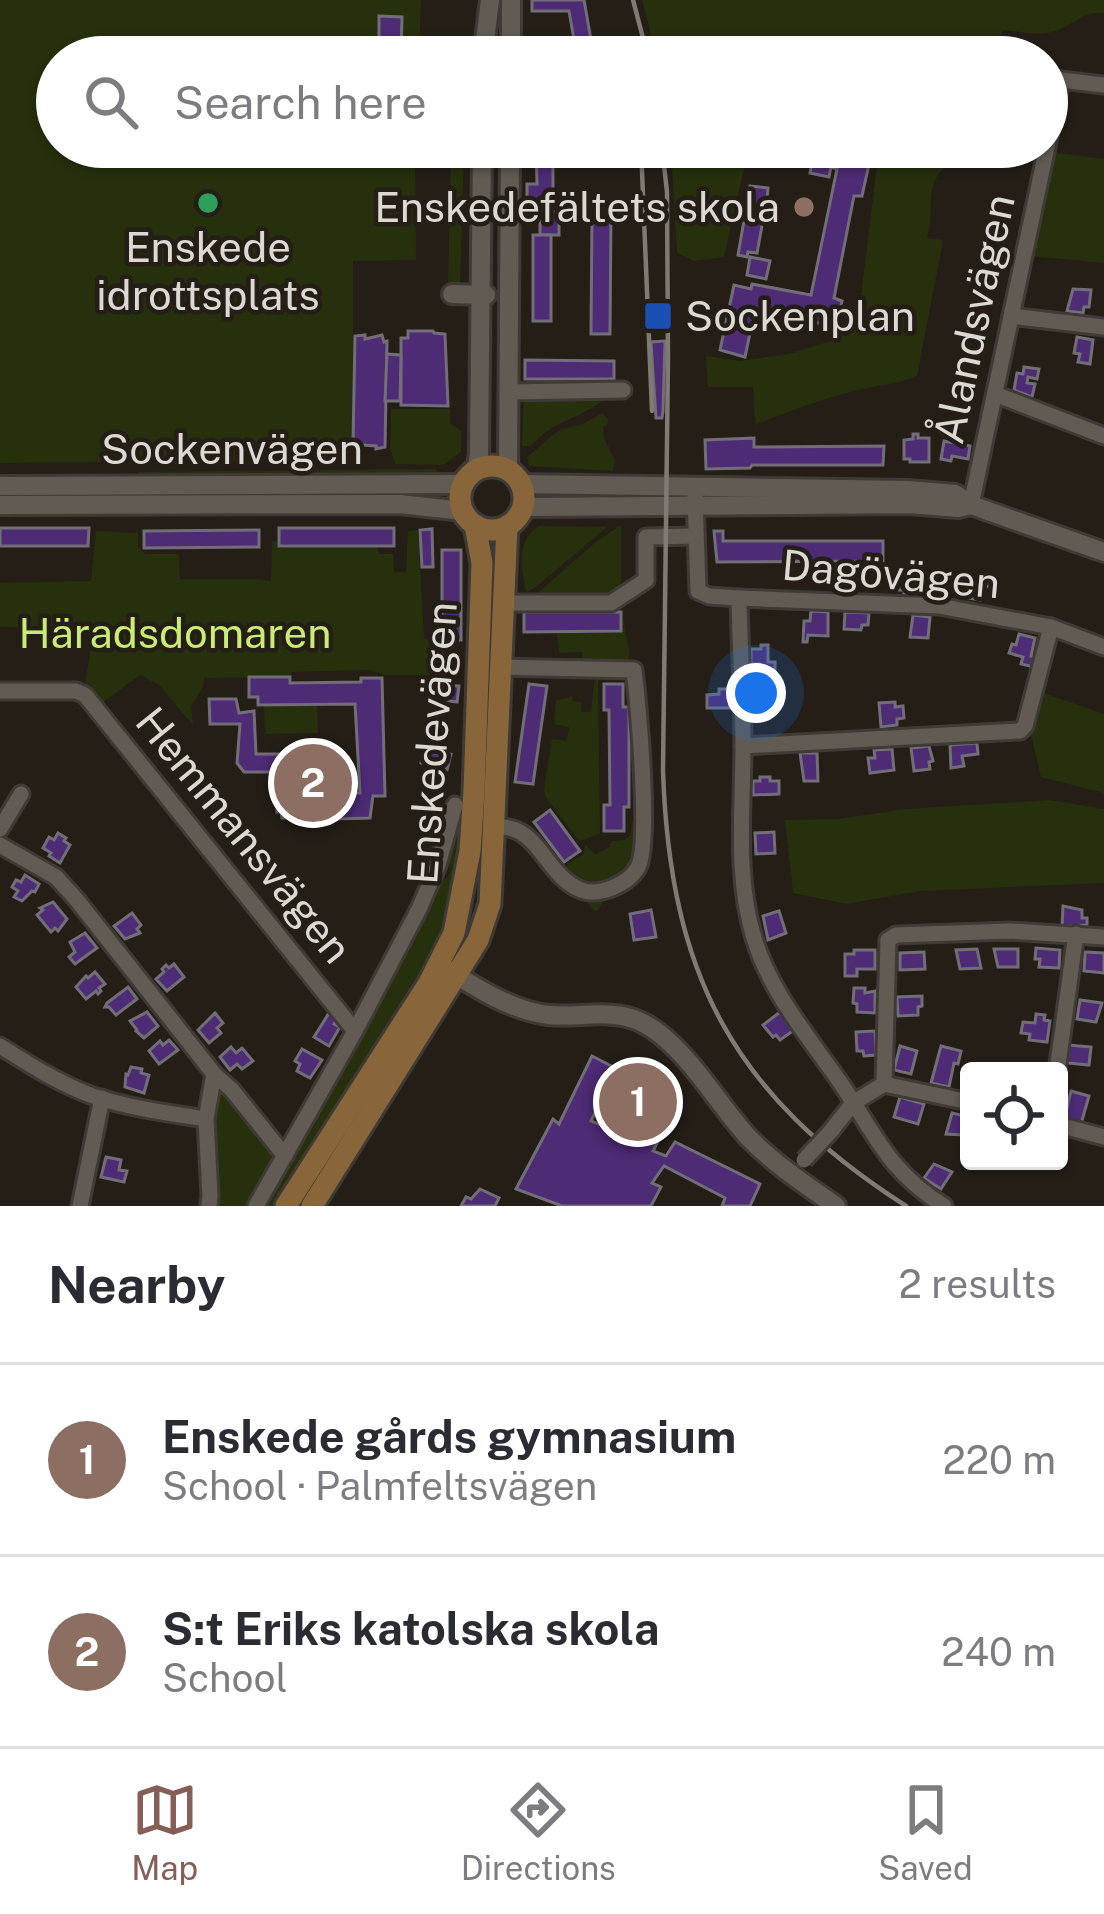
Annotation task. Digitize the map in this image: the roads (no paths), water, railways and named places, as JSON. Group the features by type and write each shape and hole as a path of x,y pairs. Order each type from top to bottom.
{"main road":[{"path":"492,466 517,487 514,521 491,530 469,518 460,497 470,478 492,466"},
{"name":"Enskedevägen","path":"312,1206 448,969 470,850 482,563 469,518"},
{"name":"Enskedevägen","path":"286,1206 448,969 478,940 490,904 507,526"}],"street":[{"path":"486,36 490,0"},
{"path":"511,0 511,36"},
{"path":"1068,81 1104,85"},
{"path":"470,478 479,454 482,168"},
{"path":"510,168 508,392 517,487 971,505 1104,552"},
{"name":"Ålandsvägen","path":"971,505 1043,168"},
{"path":"452,294 509,295"},
{"path":"1011,316 1104,327"},
{"path":"508,392 623,390"},
{"path":"995,394 1104,436"},
{"name":"Sockenvägen","path":"0,486 470,478"},
{"path":"695,495 698,591 739,598 741,821 753,938 790,1010 881,1148 902,1175 944,1206"},
{"name":"Sockenvägen","path":"0,505 400,504 469,518"},
{"path":"502,603 611,603 646,580 646,537 697,536"},
{"name":"Dagövägen","path":"739,598 938,606 1051,627 1104,647"},
{"path":"743,746 1020,730 1025,726 1051,627"},
{"path":"493,825 525,835 580,890 608,889 628,879 640,864 642,767 634,670 499,667"},
{"name":"Hemmansvägen","path":"0,691 85,695 355,1031"},
{"path":"0,829 21,794"},
{"name":"Enskedevägen","path":"256,1206 419,909 455,805"},
{"path":"0,845 56,877 285,1156"},
{"path":"884,1084 888,940 896,935 1010,931 1104,937"},
{"path":"1058,1062 1076,934"},
{"path":"448,969 503,1001 538,1013 626,1016 643,1022 669,1039 752,1140 798,1167 836,1206"},
{"path":"0,1046 54,1079 102,1098 206,1120"},
{"path":"208,1206 206,1120 214,1074"},
{"path":"798,1167 854,1103 884,1084 960,1100"},
{"path":"80,1206 102,1098"},
{"path":"1068,1127 1104,1137"}],"railway":[{"path":"633,0 642,36"},
{"path":"642,168 652,411"},
{"path":"664,168 668,358 663,771 668,844 680,909 697,969 722,1023 755,1073 796,1120 846,1164 906,1206"}],"place":[{"name":"Enskede idrottsplats","path":"208,203"},
{"name":"Enskedefältets skola","path":"804,207"},
{"name":"Sockenplan","path":"658,316"},
{"name":"S:t Eriks katolska skola","path":"313,783"},
{"name":"Enskede gårds gymnasium","path":"638,1102"}],"park label":[{"name":"Häradsdomaren","path":"175,633"}]}
